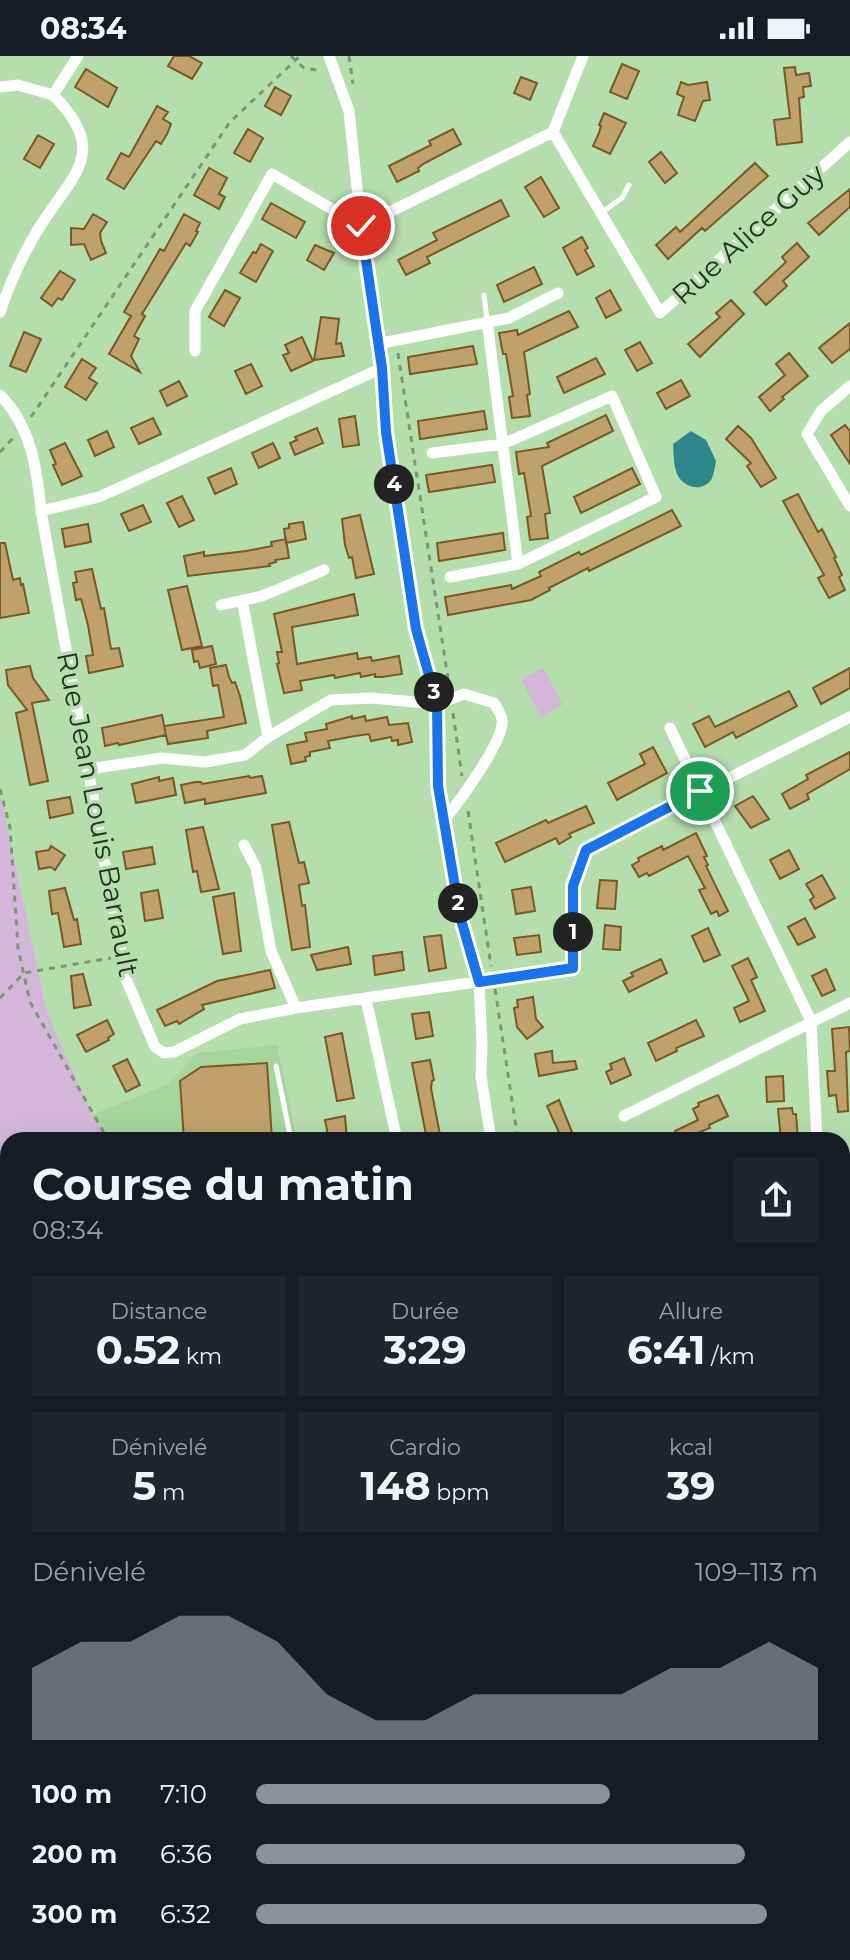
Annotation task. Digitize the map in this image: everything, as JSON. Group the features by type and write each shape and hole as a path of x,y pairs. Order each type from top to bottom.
{"street":[{"path":"53,95 78,56"},
{"path":"329,56 349,111 361,226 382,368 386,432 416,629 437,704 438,786 460,916 479,982 481,1076 490,1132"},
{"path":"361,226 553,132 583,56"},
{"path":"0,87 18,85 53,95 82,133 82,155 74,181 39,227 13,275 0,312"},
{"name":"Rue Alice Guy","path":"553,132 660,313 850,142"},
{"path":"195,351 195,311 272,174 361,226"},
{"path":"377,344 509,318 558,293"},
{"path":"487,321 518,564"},
{"path":"41,511 99,497 382,368"},
{"path":"850,386 821,411 807,434 850,506"},
{"name":"Rue Jean Louis Barrault","path":"0,395 24,427 38,481 126,979 155,1047 164,1053 174,1052 240,1019 573,968 573,886 586,850 700,791"},
{"path":"432,453 503,444 612,396 656,497 518,564 450,577"},
{"path":"221,605 262,596 324,570"},
{"path":"242,600 268,737"},
{"path":"89,769 162,758 205,762 245,755 268,737 331,700 371,698 437,704 464,694 494,703 502,720 500,734 465,793 445,819"},
{"path":"700,791 850,717"},
{"path":"670,728 811,1021 817,1132"},
{"path":"244,845 256,868 271,951 296,1008"},
{"path":"366,999 395,1132"},
{"path":"624,1116 850,1003"}],"lane":[{"path":"600,214 622,198 629,185"},
{"path":"484,295 487,321"},
{"path":"276,1066 289,1132"}],"path":[{"path":"0,452 24,427 230,122 300,56"},
{"path":"349,56 354,86"},
{"path":"401,340 397,356 517,1132"},
{"path":"0,789 10,827 18,948 30,1002 103,1132"},
{"path":"0,998 24,973 122,956"}],"shaded area":[{"path":"543,668 563,705 541,717 521,680"},
{"path":"0,793 47,1013 92,1115 104,1132 0,1132"},
{"path":"277,1045 295,1132 104,1132 92,1115 167,1085 197,1053"}],"water":[{"path":"691,431 706,440 716,461 711,480 698,487 689,486 681,480 674,464 673,444"}],"building":[{"path":"174,56 189,56 202,63 192,79 168,66"},
{"path":"622,64 639,71 627,99 610,92"},
{"path":"795,67 796,75 809,73 811,86 803,87 804,97 799,98 802,142 777,145 774,120 790,118 784,68"},
{"path":"86,69 117,88 108,107 75,87"},
{"path":"521,77 537,83 530,100 514,93"},
{"path":"681,82 688,85 707,82 710,100 703,101 695,121 678,115 684,97 677,94"},
{"path":"275,87 291,96 281,115 265,106"},
{"path":"157,106 168,112 163,119 171,124 161,144 156,141 124,189 107,179 121,153 129,157"},
{"path":"604,113 626,123 610,154 593,146"},
{"path":"248,129 263,138 250,162 234,153"},
{"path":"453,129 461,144 397,182 389,166 431,145 429,141"},
{"path":"38,135 54,144 40,168 24,159"},
{"path":"661,152 677,173 665,183 649,162"},
{"path":"755,163 768,176 668,259 656,245 676,227 680,232"},
{"path":"209,168 227,178 219,194 225,197 219,209 194,195"},
{"path":"541,177 559,208 544,217 525,187"},
{"path":"850,189 850,207 819,235 808,223"},
{"path":"501,200 509,216 427,257 430,263 406,275 398,260 437,240 433,233"},
{"path":"271,203 305,222 296,238 262,219"},
{"path":"93,214 107,222 100,233 106,253 91,260 84,244 71,245 71,228 84,229"},
{"path":"184,214 200,223 198,232 190,246 186,243 142,314 145,316 134,336 139,339 131,356 140,372 109,354 131,316 124,312"},
{"path":"582,237 594,266 577,275 563,248"},
{"path":"797,243 809,257 783,281 787,286 766,305 754,292 786,262 782,257"},
{"path":"261,244 273,251 256,282 240,273"},
{"path":"315,245 334,253 324,270 307,260"},
{"path":"534,267 542,284 504,302 497,285"},
{"path":"60,271 75,280 62,300 58,298 52,306 41,298"},
{"path":"225,290 240,298 224,326 209,317"},
{"path":"610,290 621,310 606,318 596,298"},
{"path":"731,300 744,314 700,357 688,344 720,317 716,313"},
{"path":"569,311 578,327 524,352 530,416 512,418 509,397 513,396 499,333 517,330 518,335"},
{"path":"321,317 339,319 336,344 341,343 344,356 314,360"},
{"path":"850,323 850,349 832,363 819,348"},
{"path":"24,332 41,339 26,372 10,366"},
{"path":"302,337 313,361 291,371 283,355 289,353 285,345"},
{"path":"640,342 652,363 637,371 625,350"},
{"path":"473,346 477,364 410,374 408,357"},
{"path":"789,353 808,376 770,411 759,397 785,375 776,364"},
{"path":"596,358 605,374 564,393 557,377"},
{"path":"82,359 96,368 89,378 97,383 86,400 65,387"},
{"path":"251,364 262,386 246,394 235,371"},
{"path":"681,380 690,396 666,409 657,393"},
{"path":"179,381 187,396 167,406 160,391"},
{"path":"484,411 487,429 420,439 418,421"},
{"path":"606,415 613,431 542,466 550,513 545,514 548,538 530,540 527,517 531,516 524,473 519,474 516,452 549,447 547,443"},
{"path":"355,416 359,445 343,447 339,419"},
{"path":"153,418 161,434 139,444 131,428"},
{"path":"845,425 850,431 850,464 831,435"},
{"path":"738,426 751,438 776,478 761,487 747,466 751,463 726,439"},
{"path":"317,428 323,443 295,455 290,443 297,440 295,437"},
{"path":"107,431 114,447 95,456 88,440"},
{"path":"65,443 82,476 62,485 50,450"},
{"path":"273,443 280,458 259,468 252,453"},
{"path":"492,465 495,482 429,492 426,475"},
{"path":"231,468 237,484 215,494 208,478"},
{"path":"632,468 640,484 581,513 574,497"},
{"path":"798,494 818,532 822,529 842,575 839,577 845,590 829,598 818,578 824,575 783,501"},
{"path":"182,496 194,520 179,527 167,503"},
{"path":"143,505 151,522 129,531 121,514"},
{"path":"672,510 681,526 589,571 588,568 531,600 448,615 445,597 511,585 512,589 541,576 539,572 579,552 581,555"},
{"path":"360,515 374,574 356,578 352,557 349,558 345,545 342,519"},
{"path":"303,522 306,539 286,543 284,529 289,528 289,524"},
{"path":"88,524 91,542 65,547 62,529"},
{"path":"503,533 505,550 439,561 437,543"},
{"path":"286,539 289,558 275,560 270,566 188,576 184,556 246,551 272,546 271,542"},
{"path":"0,543 5,543 13,580 20,578 23,584 29,613 0,618"},
{"path":"92,569 101,609 104,608 111,649 119,648 123,666 89,673 86,656 93,655 88,625 81,599 76,600 73,583 77,582 75,572"},
{"path":"187,586 202,646 182,650 168,590"},
{"path":"354,594 358,615 292,627 297,664 357,653 358,659 371,657 372,661 399,656 402,674 361,677 360,673 335,678 334,675 300,681 302,690 284,693 277,664 277,652 282,652 274,614"},
{"path":"212,646 216,664 200,668 198,661 194,662 192,650"},
{"path":"226,665 240,696 246,723 207,731 208,738 168,744 164,726 224,717 218,685 213,686 210,668"},
{"path":"30,666 33,678 49,700 32,703 48,781 30,785 16,713 27,710 8,685 6,670"},
{"path":"850,668 850,688 821,704 813,688"},
{"path":"789,691 797,706 736,738 733,732 705,747 693,724 709,716 715,727"},
{"path":"162,715 166,735 105,746 102,728"},
{"path":"352,716 352,719 365,716 366,721 387,717 389,725 408,723 412,742 398,745 398,740 392,741 391,737 371,741 369,734 355,736 328,741 330,748 310,752 310,756 305,757 306,761 291,764 287,745 307,741 305,733 327,729 326,724"},
{"path":"653,747 667,773 617,800 608,783 645,764 640,754"},
{"path":"850,752 850,769 807,794 809,799 790,809 782,794 808,779 806,775"},
{"path":"262,776 266,793 205,804 205,799 185,803 181,785"},
{"path":"159,777 159,781 173,778 176,795 136,803 132,784"},
{"path":"753,796 769,819 751,828 735,806"},
{"path":"70,797 73,813 50,818 47,801"},
{"path":"586,806 594,823 569,834 571,837 559,844 556,838 505,862 496,843"},
{"path":"289,822 299,863 304,862 309,883 299,885 302,906 305,905 310,947 292,950 272,825"},
{"path":"203,827 219,889 201,892 197,871 193,872 186,830"},
{"path":"696,833 707,856 704,857 706,866 728,911 719,916 717,911 711,914 699,890 705,888 688,856 649,876 647,873 639,877 632,865 639,861 638,858 662,846 663,850"},
{"path":"51,846 65,855 55,870 51,867 39,869 36,852 49,850"},
{"path":"152,847 155,864 126,869 123,852"},
{"path":"789,850 799,869 780,879 770,860"},
{"path":"822,875 835,898 815,909 810,900 814,897 806,884"},
{"path":"600,880 617,881 615,909 597,908"},
{"path":"531,887 535,911 516,914 512,890"},
{"path":"65,888 74,920 77,919 81,944 64,947 58,913 52,914 49,891"},
{"path":"158,890 163,918 145,921 141,893"},
{"path":"234,893 241,951 223,954 213,897"},
{"path":"805,918 815,937 798,945 788,927"},
{"path":"605,925 621,927 620,950 603,949"},
{"path":"708,928 720,955 704,962 692,936"},
{"path":"441,935 446,968 429,971 424,937"},
{"path":"539,935 541,952 517,955 514,938"},
{"path":"348,947 351,964 317,970 311,955"},
{"path":"402,952 404,970 375,975 373,956"},
{"path":"748,958 757,977 751,980 765,1011 740,1022 734,1008 749,1001 732,966"},
{"path":"661,959 667,973 629,992 623,981 633,976 631,973"},
{"path":"826,969 835,990 822,996 812,976"},
{"path":"270,970 275,988 202,1005 204,1009 179,1024 177,1021 165,1026 157,1010 217,981"},
{"path":"83,974 91,1005 74,1008 71,976"},
{"path":"533,997 536,1019 543,1027 527,1039 517,1027 514,1008 518,1007 517,1000"},
{"path":"429,1012 433,1036 416,1039 412,1014"},
{"path":"107,1020 114,1034 86,1052 77,1035"},
{"path":"696,1020 704,1036 656,1061 648,1043"},
{"path":"849,1027 850,1051 846,1052 848,1111 838,1112 836,1095 829,1096 827,1071 835,1071 832,1029"},
{"path":"342,1033 354,1098 337,1101 325,1037"},
{"path":"552,1051 553,1063 575,1061 577,1069 539,1076 535,1054"},
{"path":"624,1058 631,1075 611,1084 606,1072 612,1069 610,1064"},
{"path":"127,1059 140,1085 126,1092 113,1066"},
{"path":"430,1060 434,1080 431,1088 439,1132 425,1132 412,1063"},
{"path":"267,1063 271,1132 183,1132 180,1081 201,1067"},
{"path":"783,1076 784,1101 767,1102 766,1077"},
{"path":"718,1095 728,1116 700,1132 676,1132 698,1120 693,1109 699,1106 698,1103"},
{"path":"559,1100 572,1132 559,1132 547,1106"},
{"path":"792,1108 793,1114 796,1114 797,1132 780,1132 778,1109"},
{"path":"345,1116 346,1132 327,1132 325,1120"}],"route":[{"path":"361,226 382,368 386,432 416,629 437,704 438,786 460,916 479,982 573,968 573,886 586,850 700,791"}]}
